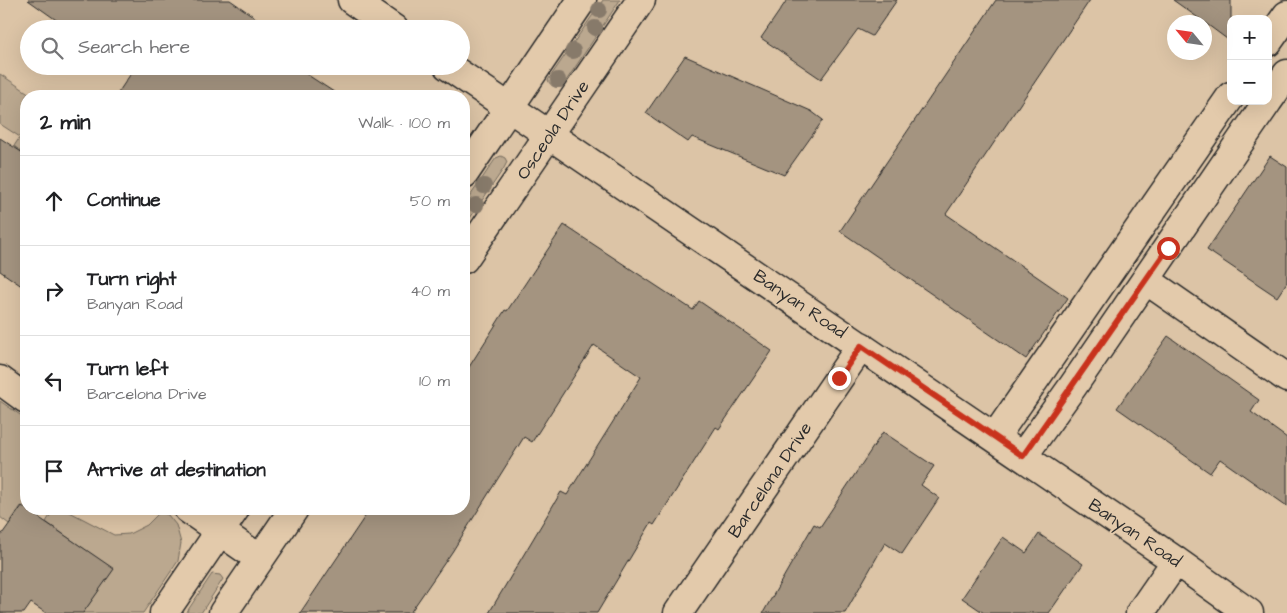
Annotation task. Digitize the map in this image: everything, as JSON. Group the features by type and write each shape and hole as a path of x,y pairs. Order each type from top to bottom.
{"street":[{"path":"352,0 381,20"},
{"path":"470,165 582,0"},
{"name":"Osceola Drive","path":"470,250 641,0"},
{"path":"1272,36 1287,15"},
{"path":"1272,95 1287,74"},
{"name":"Banyan Road","path":"461,75 1176,560 1249,613"},
{"path":"995,437 1227,102"},
{"path":"1023,456 1265,105"},
{"path":"1146,280 1287,378"},
{"name":"Barcelona Drive","path":"678,613 861,346"},
{"path":"0,380 20,395"},
{"path":"210,515 228,520 260,559"},
{"path":"223,613 290,515"},
{"path":"164,613 228,520"},
{"path":"1140,613 1176,560"}],"shaded area":[{"path":"603,0 620,0 562,87 550,84 548,80"},
{"path":"0,74 24,90 20,90 20,137 0,124"},
{"path":"20,137 20,150 14,146"},
{"path":"501,156 507,162 470,218 470,196 496,158"},
{"path":"0,401 20,415 20,508 9,524 0,517"},
{"path":"50,515 76,515 114,535 129,534 147,525 157,515 168,515 176,525 181,543 178,561 143,613 83,613 113,569 46,522"},
{"path":"212,574 220,575 223,579 201,613 186,613"}],"building":[{"path":"28,0 230,0 259,20 56,20"},
{"path":"787,0 897,0 872,36 858,29 821,79 761,38"},
{"path":"996,0 1090,0 946,214 1068,298 1026,359 840,231"},
{"path":"1173,0 1231,0 1231,15 1227,15 1227,39 1212,28 1212,15 1194,15"},
{"path":"685,56 811,111 823,120 784,175 692,137 688,142 646,113"},
{"path":"130,75 308,75 331,90 120,90"},
{"path":"0,138 20,151 20,285 0,271"},
{"path":"1270,156 1287,167 1287,282 1277,297 1207,250"},
{"path":"564,225 693,310 699,301 772,351 719,429 716,427 654,525 651,523 597,613 489,613 561,492 567,495 641,377 594,345 532,442 524,437 452,552 410,613 300,613 366,515 470,515 470,365 505,310 507,311"},
{"path":"1168,336 1259,400 1251,412 1287,438 1287,506 1220,459 1210,473 1117,408"},
{"path":"883,432 934,466 921,485 939,498 902,554 885,543 845,613 763,613 814,524 820,527"},
{"path":"20,509 20,515 35,515 114,569 83,613 46,613 31,603 24,613 0,613 0,537"},
{"path":"1039,534 1083,564 1049,613 984,613 962,598 1003,537 1026,553"}],"route":[{"path":"839,378 861,346 1023,456 1168,248"}]}
